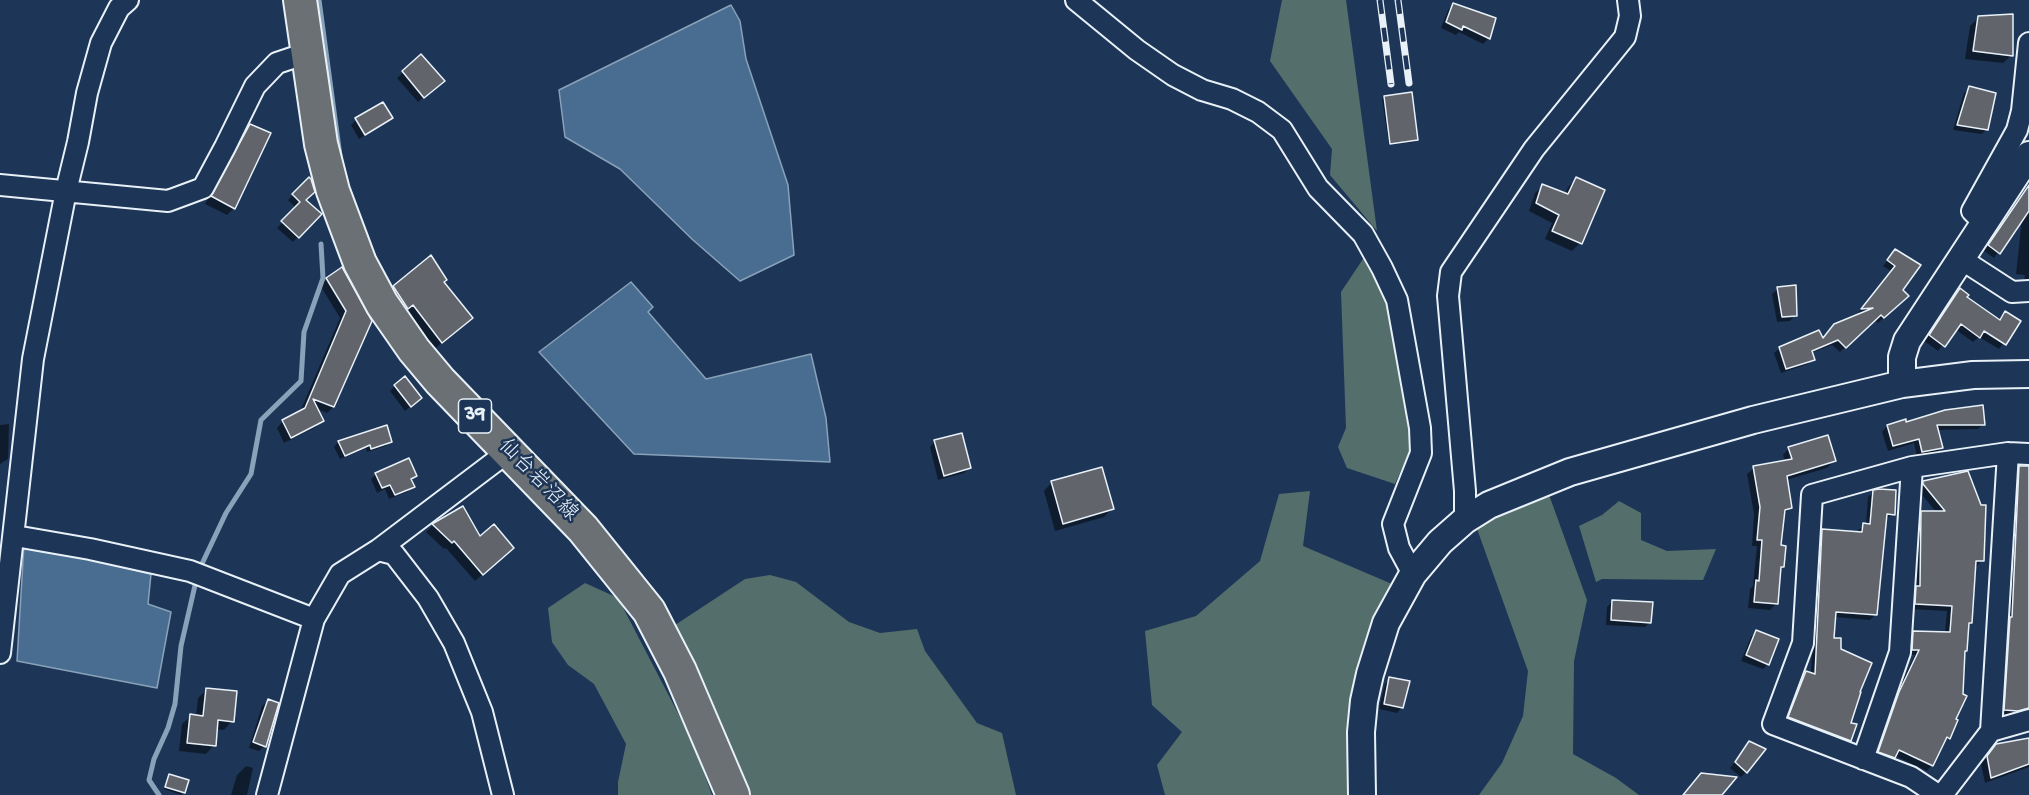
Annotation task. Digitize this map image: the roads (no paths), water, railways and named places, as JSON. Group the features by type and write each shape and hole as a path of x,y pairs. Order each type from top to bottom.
{"main road":[{"name":"仙台岩沼線","path":"300,0 321,144 333,191 360,263 382,304 414,350 440,381 583,529 649,611 680,671 733,795"}],"street":[{"path":"0,653 15,536 33,359 87,93 101,43 119,8 128,0"},
{"path":"1076,0 1137,50 1173,75 1202,90 1258,112 1282,130 1318,188 1363,234 1396,300 1420,428 1421,453 1393,524 1399,548 1413,574"},
{"path":"1465,520 1465,491 1448,296 1451,273 1534,149 1625,37 1630,16 1628,0"},
{"path":"1984,224 1972,211 2017,130 2022,111 2029,44"},
{"path":"0,185 94,196 168,201 203,188 255,86 277,63 307,53"},
{"path":"1902,384 1902,357 1907,341 2029,155"},
{"path":"1961,259 2012,291 2029,291"},
{"path":"1362,795 1361,732 1364,701 1386,623 1413,574 1440,542 1465,520 1489,505 1570,472 1753,420 1902,384 1974,375 2029,374"},
{"path":"267,795 314,619 340,574 378,550 509,451"},
{"path":"2008,453 1990,731 1940,795 1911,777 1773,724 1803,644 1812,495 1912,467 2008,453 2029,454"},
{"path":"1863,759 1900,652 1912,467"},
{"path":"15,536 90,549 190,571 314,619"},
{"path":"378,550 394,554 428,598 454,644 482,712 503,795"},
{"path":"1990,731 2029,720"}],"water":[{"path":"731,5 740,21 746,59 788,185 794,255 740,281 693,240 620,169 565,137 559,90"},
{"path":"631,282 653,307 648,312 706,379 811,354 826,418 830,462 634,454 539,352"},
{"path":"24,544 151,574 148,604 171,612 157,688 17,661"}],"waterway":[{"path":"319,0 340,156"},
{"path":"200,568 226,513 251,474 261,420 301,381 304,332 323,278 321,244"},
{"path":"159,795 149,780 154,759 168,728 175,704 181,646 196,581"}],"railway":[{"path":"1380,0 1391,84"},
{"path":"1398,0 1409,83"}]}
